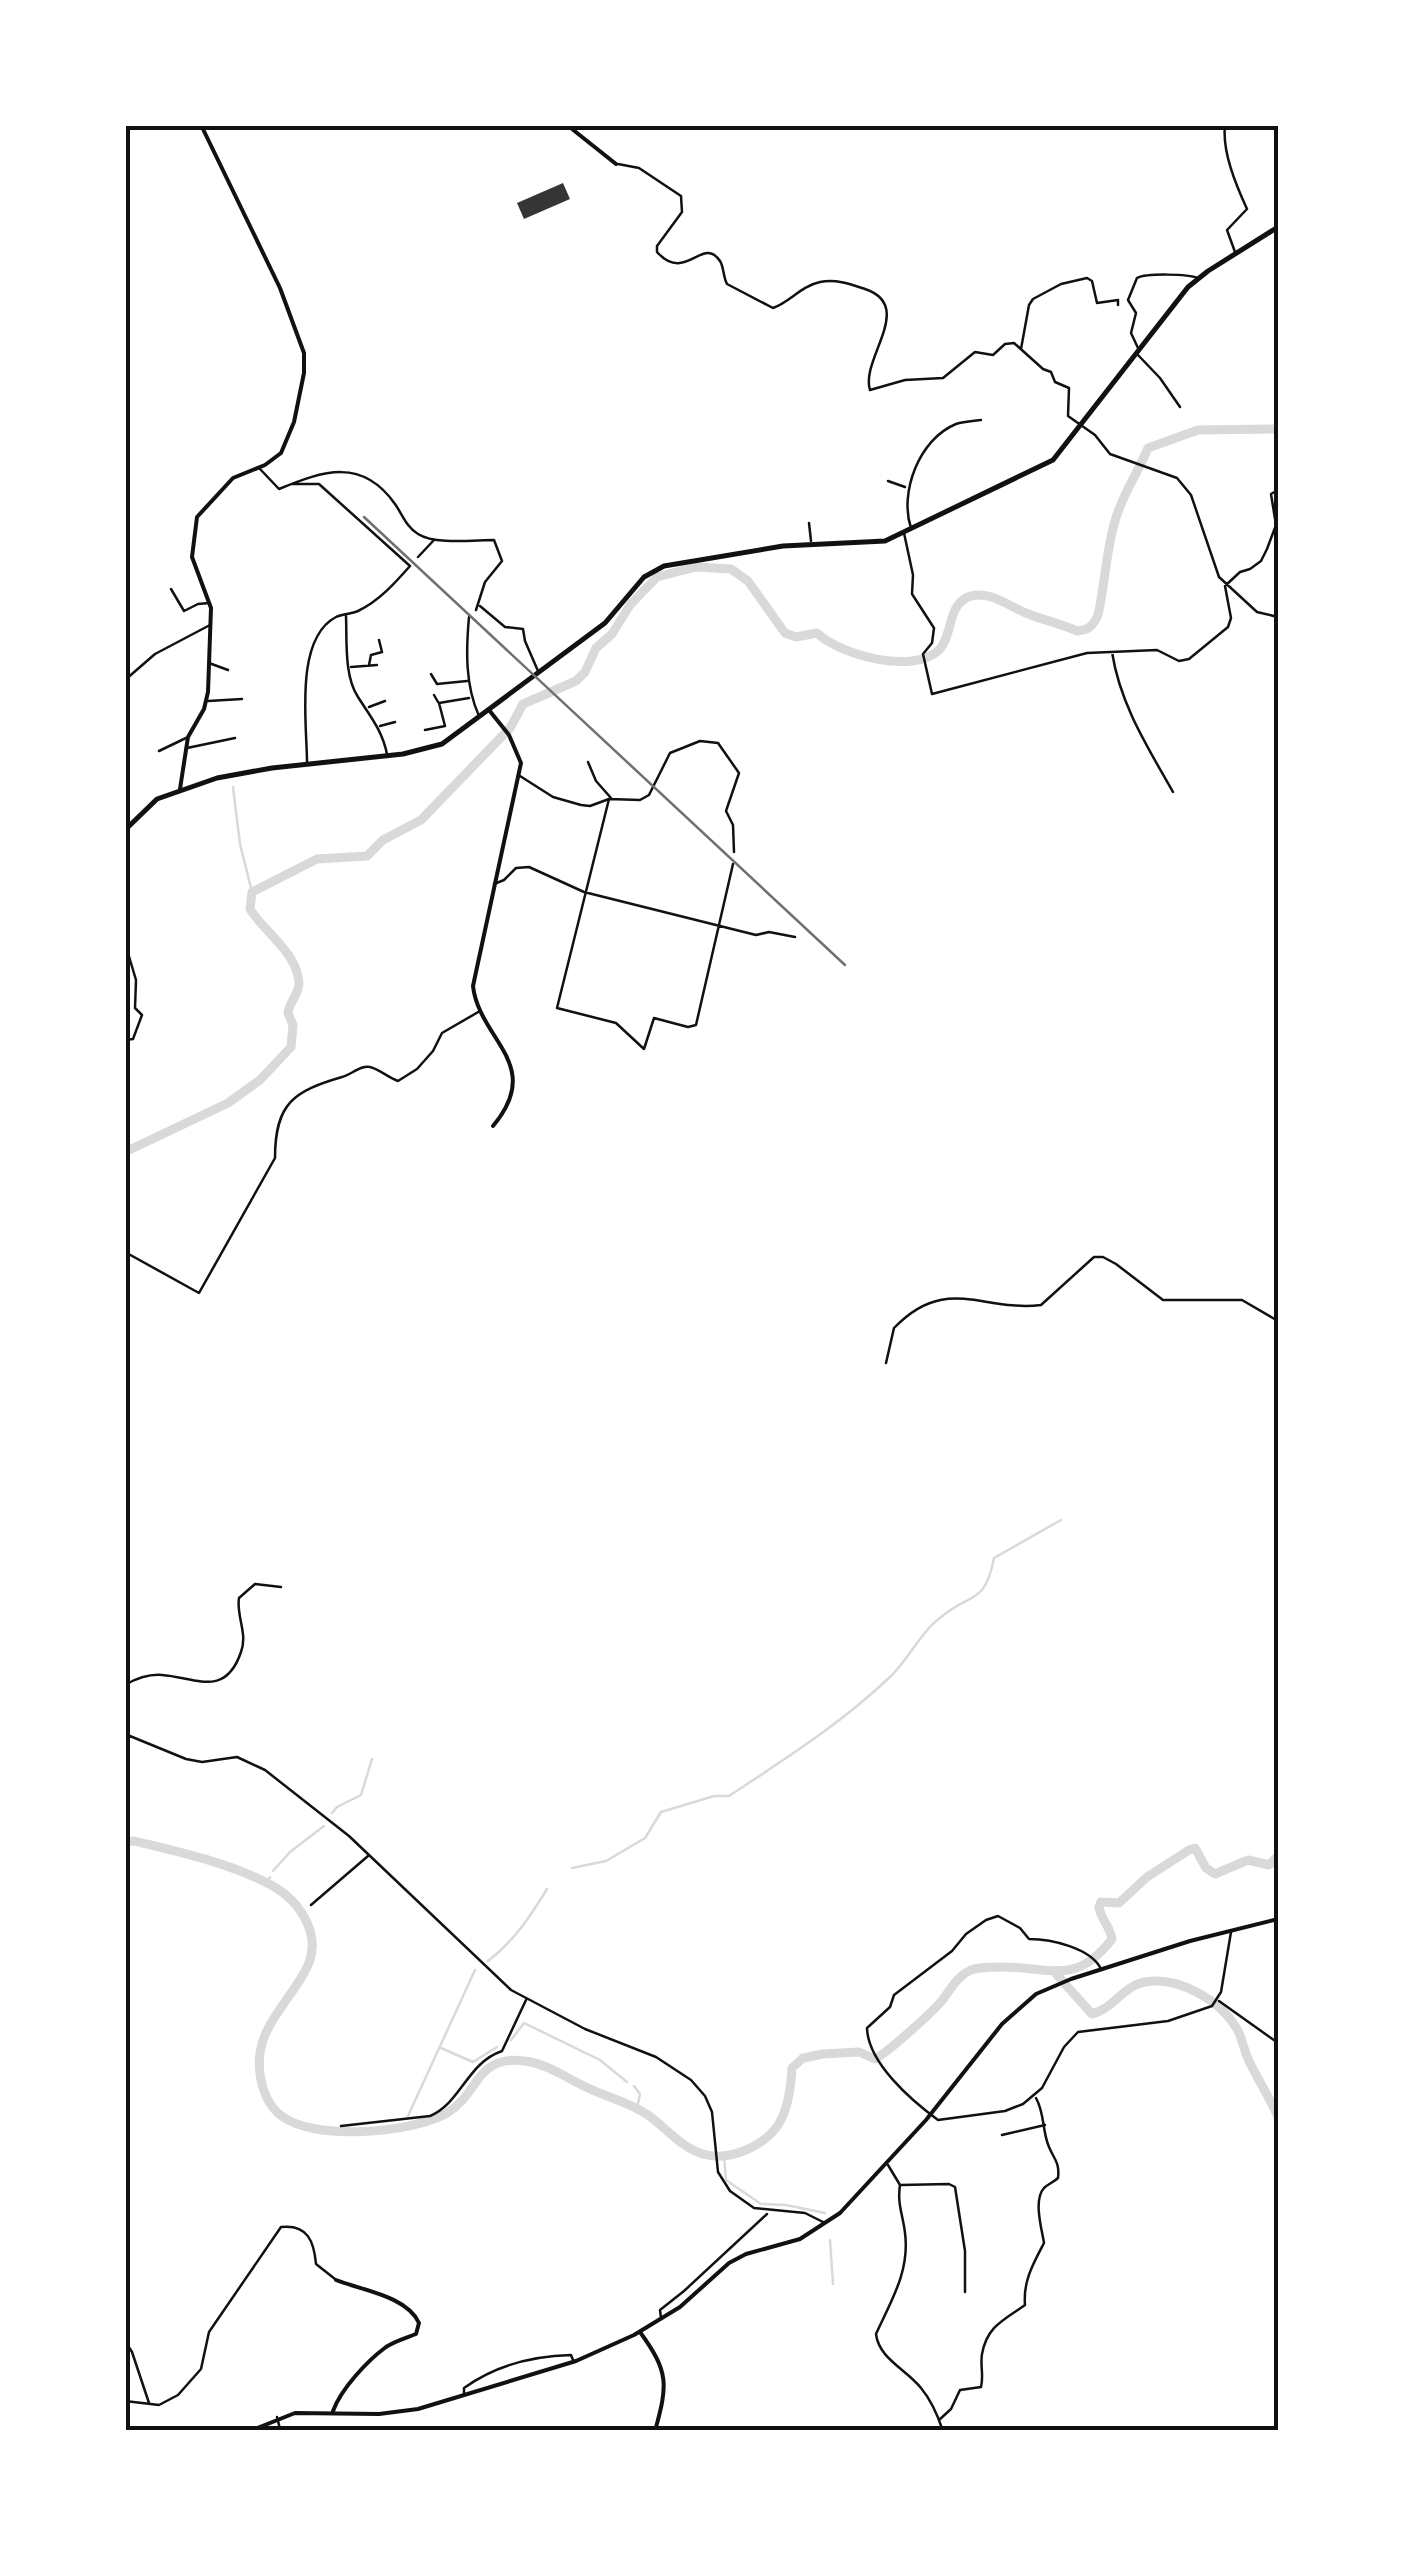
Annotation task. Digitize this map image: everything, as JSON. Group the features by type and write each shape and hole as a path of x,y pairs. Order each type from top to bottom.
{"main road":[{"path":"125,829 157,799 241,772 388,756 442,744 605,622 644,577 664,566 811,544 864,544 908,531 1053,460 1083,426 1177,299 1198,278 1278,227"}],"street":[{"path":"180,789 188,737 207,701 210,603 192,557 197,517 233,478 260,468 281,454 301,390 304,353 280,288 201,125"},
{"path":"567,125 616,164 639,168 681,196 682,212 656,249 668,263 683,264 700,254 714,256 722,264 726,284 773,308 800,290 822,282 851,284 880,296 886,325 871,366 870,390 905,380 943,378 975,352 993,355 1005,344 1014,343 1051,372 1056,382 1069,388 1068,416 1100,440 1110,454 1168,474 1184,484 1225,586 1257,612 1278,616"},
{"path":"1225,125 1235,185 1247,208 1227,230 1236,254"},
{"path":"1180,407 1138,351 1131,333 1136,313 1128,300 1137,278 1188,274 1198,278"},
{"path":"1021,351 1029,305 1046,290 1087,278 1092,281 1096,303 1118,300 1118,305"},
{"path":"981,420 954,425 940,435 920,460 908,487 912,594 934,628 932,643 923,654 932,694 1087,653 1163,651 1180,660 1188,659 1228,627 1225,586"},
{"path":"260,468 278,489 343,470 379,484 418,535 444,541 494,540 502,560 485,582 478,608 505,627 522,629 538,671"},
{"path":"888,481 908,487"},
{"path":"292,484 319,484 411,565 378,599 334,618 319,633 306,675 303,722 308,764"},
{"path":"1225,586 1240,572 1261,562 1276,525 1271,494 1278,490"},
{"path":"808,523 811,544"},
{"path":"418,557 437,538"},
{"path":"171,589 184,611 210,603"},
{"path":"346,615 349,667 356,695 379,726 388,756"},
{"path":"469,617 468,681 480,717"},
{"path":"125,680 155,654 210,625"},
{"path":"369,665 371,655 382,652 379,640"},
{"path":"1112,650 1116,683 1124,704 1173,792"},
{"path":"208,662 228,670"},
{"path":"349,667 377,665"},
{"path":"431,674 437,684 468,681"},
{"path":"424,730 445,726 434,695"},
{"path":"439,703 471,697"},
{"path":"207,701 242,699"},
{"path":"367,707 385,702"},
{"path":"489,710 519,754 520,776 473,986 480,1011 506,1050 513,1088 507,1109 493,1126"},
{"path":"379,726 395,722"},
{"path":"160,752 188,737"},
{"path":"185,749 235,738"},
{"path":"520,776 569,802 590,806 610,799 634,801 650,794 665,760 675,750 700,741 718,743 739,773 726,811 733,825 734,852"},
{"path":"588,762 610,799"},
{"path":"610,799 557,1008 616,1024 644,1049 654,1018 688,1027 696,1025 732,864"},
{"path":"494,884 525,866 584,892 756,935 779,933 795,937"},
{"path":"125,943 136,980 135,1008 142,1015 133,1039 125,1040"},
{"path":"125,1252 199,1293 275,1158 275,1135 296,1094 360,1068 372,1067 398,1080 417,1070 442,1032 480,1011"},
{"path":"886,1363 894,1328 936,1299 1041,1305 1094,1257 1103,1256 1163,1300 1242,1300 1278,1322"},
{"path":"125,1685 151,1674 204,1684 223,1676 241,1654 244,1636 239,1598 255,1584 281,1587"},
{"path":"125,1757 126,1734 186,1759 248,1760 292,1790 369,1855 496,1980 585,2028 656,2057 700,2088 710,2104 716,2165 724,2186 747,2205 769,2212 805,2213 826,2224"},
{"path":"311,1905 369,1855"},
{"path":"1102,1970 1096,1960 1068,1946 1029,1938 998,1916 966,1934 952,1951 894,1995 890,2008 867,2028 869,2041 880,2061 938,2120 1005,2111 1035,2096 1078,2032 1168,2021 1212,2006 1218,2000 1231,1930"},
{"path":"250,2431 295,2413 402,2412 573,2362 640,2332 662,2320 729,2263 746,2254 800,2239 826,2224 886,2164 1014,2012 1036,1994 1071,1979 1278,1919"},
{"path":"341,2126 441,2112 472,2070 485,2058 502,2052 527,1999"},
{"path":"1218,2000 1278,2043"},
{"path":"939,2420 951,2409 960,2390 981,2387 982,2355 996,2323 1025,2306 1024,2290 1032,2264 1044,2244 1041,2197 1043,2189 1058,2178 1060,2164 1047,2144 1046,2125 1035,2096"},
{"path":"1002,2134 1046,2125"},
{"path":"886,2164 900,2185 897,2201 905,2232 906,2264 876,2340 882,2353 908,2372 925,2392 944,2431"},
{"path":"900,2185 955,2187 966,2251 965,2292"},
{"path":"662,2320 660,2310 769,2212"},
{"path":"125,2401 149,2405 170,2401 201,2368 209,2332 281,2228 292,2226 312,2238 316,2264 336,2280 383,2296 415,2314 420,2324 416,2334 380,2353 339,2398 333,2411"},
{"path":"640,2332 664,2370 665,2393 655,2431"},
{"path":"125,2341 149,2405"},
{"path":"464,2395 464,2388 487,2372 532,2358 570,2355 573,2362"},
{"path":"532,2358 535,2374"},
{"path":"277,2417 278,2431"}],"building":[{"path":"563,183 570,199 524,219 517,203"}],"waterway":[{"path":"125,1152 228,1103 260,1080 291,1047 293,1025 288,1013 299,987 297,972 286,952 250,909 252,892 317,859 367,856 383,840 421,820 510,728 523,704 576,681 585,672 596,648 612,634 630,605 657,577 696,567 731,569 748,581 785,633 796,637 817,633 842,648 877,659 912,661 939,650 957,607 975,595 990,597 1077,631 1090,627 1098,615 1115,521 1148,448 1198,430 1278,429"},
{"path":"233,787 240,844 252,892"},
{"path":"572,1868 606,1861 645,1838 661,1812 714,1796 729,1796 813,1740 891,1676 934,1623 981,1591 994,1558 1061,1520"},
{"path":"332,1813 361,1795 372,1759"},
{"path":"273,1871 324,1826"},
{"path":"125,1842 169,1849 239,1870 282,1892 301,1911 311,1935 310,1960 266,2032 259,2059 269,2101 279,2114 294,2123 362,2132 431,2120 458,2105 489,2068 513,2060 546,2066 633,2107 688,2147 714,2156 747,2149 775,2129 786,2108 792,2068 803,2058 859,2052 875,2059 926,2017 965,1973 1001,1967 1062,1971 1087,1963 1112,1939 1100,1912 1101,1902 1119,1903 1147,1877 1189,1850 1195,1848 1206,1868 1215,1874 1248,1860 1269,1865 1278,1856"},
{"path":"266,1883 270,1877"},
{"path":"488,1961 521,1928 547,1889"},
{"path":"408,2116 475,1970"},
{"path":"1057,1975 1092,2014 1145,1982 1172,1983 1211,2001 1238,2031 1278,2117"},
{"path":"511,2040 524,2023 600,2060 627,2082"},
{"path":"441,2048 473,2062 497,2047"},
{"path":"634,2086 640,2094 637,2108"},
{"path":"724,2156 726,2180 761,2204 825,2213"},
{"path":"830,2240 833,2284"}],"railway":[{"path":"364,517 845,965"}]}
